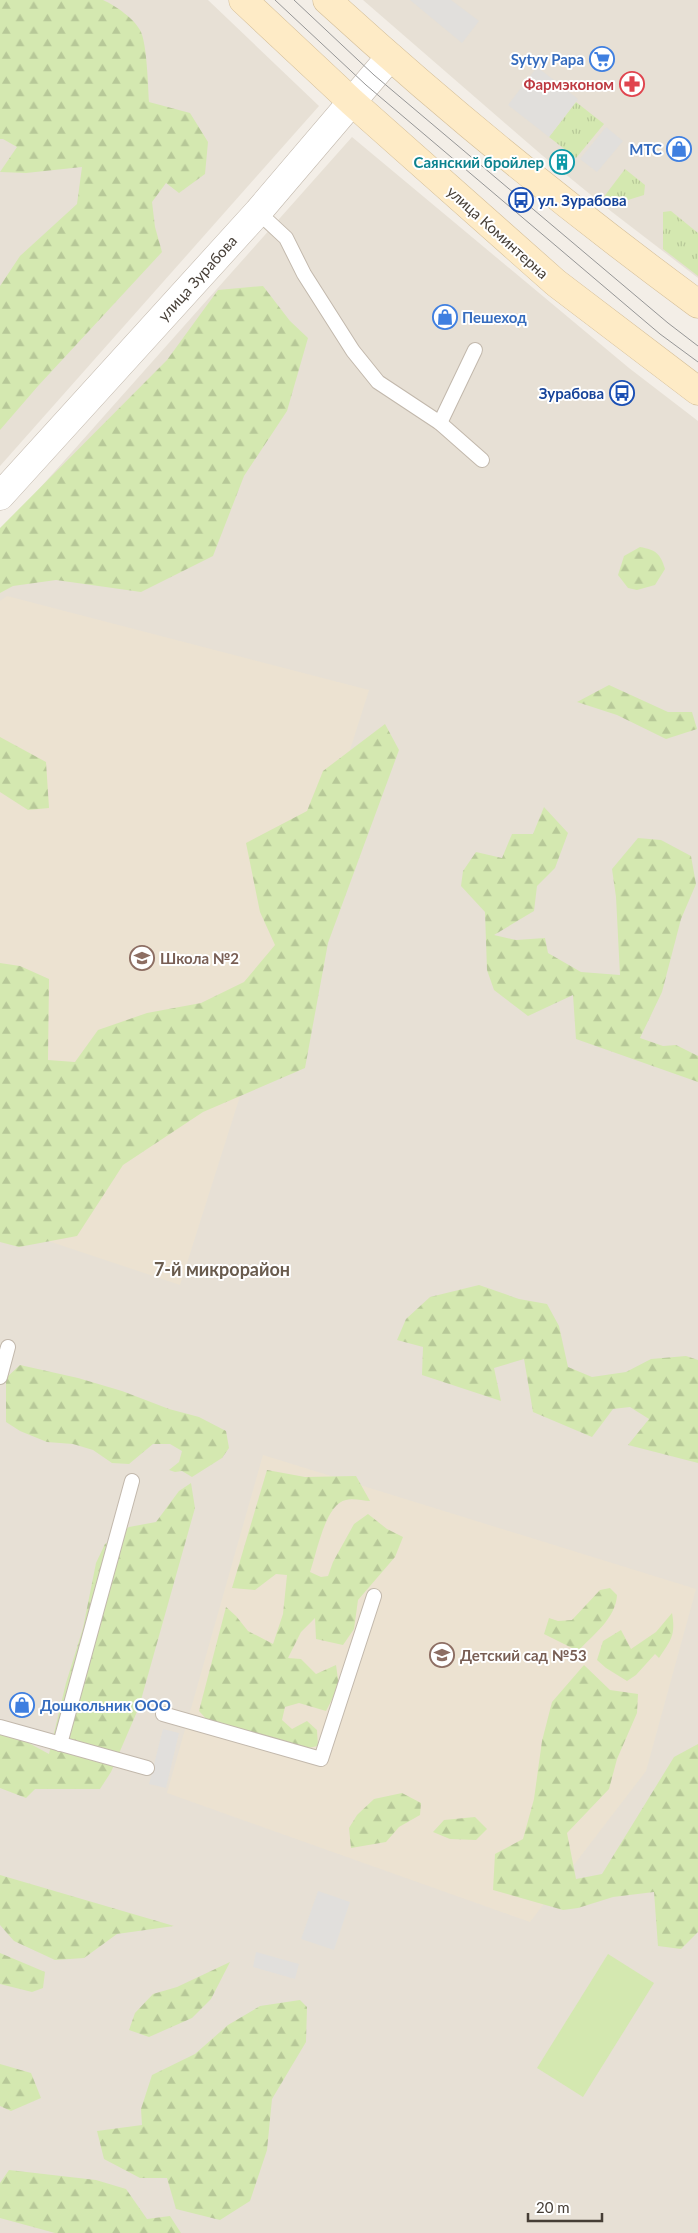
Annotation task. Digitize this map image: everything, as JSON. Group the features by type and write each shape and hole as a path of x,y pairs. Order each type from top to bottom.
{"street":[{"name":"улица Коминтерна","path":"243,0 352,102 556,283 698,391"},
{"path":"327,0 390,57 580,216 698,304"},
{"name":"улица Зурабова","path":"0,496 258,212 390,57"}],"lane":[{"path":"258,212 286,238 304,274 353,351 378,382 440,423 482,460"},
{"path":"440,423 475,350"},
{"path":"0,1377 8,1347"},
{"path":"60,1744 132,1481"},
{"path":"163,1714 322,1759 374,1596"},
{"path":"0,1727 147,1768"}],"shaded area":[{"path":"0,0 208,0 319,106 0,466"},
{"path":"363,0 698,0 698,278 543,156"},
{"path":"410,0 451,0 479,21 462,43"},
{"path":"537,67 578,99 549,137 508,105"},
{"path":"606,127 623,141 597,172 580,159"},
{"path":"352,137 629,368 698,421 698,2233 0,2233 0,533"},
{"name":"Школа №2","path":"7,596 369,690 180,1285 0,1225 0,601"},
{"name":"Детский сад №53","path":"263,1455 696,1589 646,1771 530,1922 167,1793"},
{"path":"163,1729 179,1733 166,1788 149,1784"},
{"path":"318,1891 350,1902 334,1950 301,1939"},
{"path":"256,1952 299,1964 295,1979 253,1967"}],"green space":[{"path":"0,0 103,0 119,9 134,22 143,38 149,102 190,113 208,142 205,174 179,193 166,183 152,202 155,227 162,252 38,386 0,430 0,286 20,256 77,204 82,167 26,173 0,172 17,147 0,139"},
{"path":"576,102 604,124 576,158 549,137"},
{"path":"625,169 645,185 644,195 612,205 603,198"},
{"path":"671,211 698,233 698,276 663,249 663,212"},
{"path":"263,286 290,321 308,338 287,411 244,476 213,556 141,592 56,580 13,586 0,593 0,528 167,360 218,290"},
{"path":"640,547 657,553 665,569 655,585 637,590 628,588 618,575 624,556"},
{"path":"609,685 668,712 692,712 697,729 666,739 617,715 577,702"},
{"path":"385,724 399,750 328,943 305,1068 203,1112 123,1165 77,1236 19,1247 0,1242 0,963 20,966 49,979 48,1060 75,1062 98,1030 147,1013 201,1003 244,982 275,945 260,912 246,843 307,811 323,771"},
{"path":"0,737 46,762 49,808 28,810 0,792"},
{"path":"544,807 568,833 555,868 537,886 534,911 494,935 516,940 545,938 548,953 581,972 620,975 616,897 612,869 638,838 661,840 691,856 696,884 681,919 662,992 640,1038 663,1046 676,1045 698,1056 698,1082 576,1039 573,995 528,1016 494,990 487,970 485,912 461,886 463,871 476,852 502,858 512,834 533,834"},
{"path":"479,1285 519,1299 547,1304 559,1326 568,1367 592,1377 626,1372 651,1359 686,1356 698,1360 698,1463 628,1445 649,1419 630,1407 613,1409 592,1437 533,1412 524,1359 494,1368 501,1401 422,1375 423,1347 397,1340 406,1319 430,1297"},
{"path":"20,1365 78,1378 122,1391 169,1409 199,1417 226,1431 229,1448 222,1458 192,1477 182,1471 175,1472 169,1470 179,1462 182,1451 170,1444 153,1444 129,1464 112,1463 93,1450 73,1444 47,1442 20,1431 6,1422 6,1378"},
{"path":"267,1470 305,1477 356,1476 370,1501 346,1500 339,1503 332,1510 323,1530 310,1572 321,1577 328,1576 333,1562 354,1524 368,1514 387,1529 403,1537 395,1557 358,1600 354,1629 343,1645 316,1639 315,1618 301,1632 288,1658 301,1659 316,1674 336,1665 339,1686 326,1711 299,1703 285,1707 282,1720 292,1729 307,1721 317,1730 318,1746 277,1754 222,1736 199,1711 226,1607 248,1631 273,1644 283,1614 287,1575 276,1574 255,1590 232,1588"},
{"path":"191,1483 195,1508 139,1707 111,1772 100,1789 35,1789 26,1798 0,1788 0,1733 14,1735 49,1754 66,1683 83,1628 96,1563 105,1544 129,1527 156,1522 179,1491"},
{"path":"610,1588 617,1595 613,1611 603,1626 578,1651 544,1634 549,1618 558,1621 572,1620 600,1590"},
{"path":"672,1613 673,1632 663,1652 659,1658 655,1654 636,1675 627,1681 597,1660 603,1641 621,1630 631,1649 656,1632"},
{"path":"584,1665 610,1690 638,1694 637,1713 617,1759 609,1789 567,1833 576,1879 602,1874 674,1757 698,1744 698,1932 681,1949 658,1946 654,1892 613,1897 578,1908 563,1910 493,1890 495,1854 523,1839 534,1799 542,1741 552,1702"},
{"path":"402,1793 421,1803 420,1815 399,1827 386,1842 351,1848 349,1828 357,1815 374,1799"},
{"path":"475,1817 487,1829 476,1840 450,1839 433,1832 444,1820"},
{"path":"0,1875 174,1926 117,1934 84,1958 55,1960 14,1941 0,1925"},
{"path":"0,1953 45,1972 43,1988 32,1992 0,1984"},
{"path":"608,1954 654,1983 583,2097 537,2068"},
{"path":"230,1962 211,1999 192,2018 149,2037 129,2030 135,2013 153,1994 177,1987"},
{"path":"300,2000 307,2007 306,2042 272,2099 267,2150 250,2201 220,2220 176,2209 167,2178 140,2178 104,2159 97,2131 142,2125 141,2109 152,2075 195,2054 228,2025 260,2006"},
{"path":"0,2064 31,2073 41,2098 11,2111 0,2106"},
{"path":"9,2170 96,2180 126,2189 147,2219 170,2216 181,2233 55,2233 0,2218 0,2183"}],"tram line":[{"path":"275,0 366,85 660,334 698,362"},
{"path":"294,0 374,75 668,323 698,346"}],"place":[{"name":"Sytyy Papa","path":"602,59"},
{"name":"Фармэконом","path":"632,84"},
{"name":"МТС","path":"679,149"},
{"name":"Саянский бройлер","path":"562,162"},
{"name":"ул. Зурабова","path":"521,200"},
{"name":"Пешеход","path":"445,317"},
{"name":"Зурабова","path":"622,393"},
{"name":"Школа №2","path":"142,958"},
{"name":"Детский сад №53","path":"442,1655"},
{"name":"Дошкольник ООО","path":"22,1705"}],"district":[{"name":"7-й микрорайон","path":"222,1269"}]}
